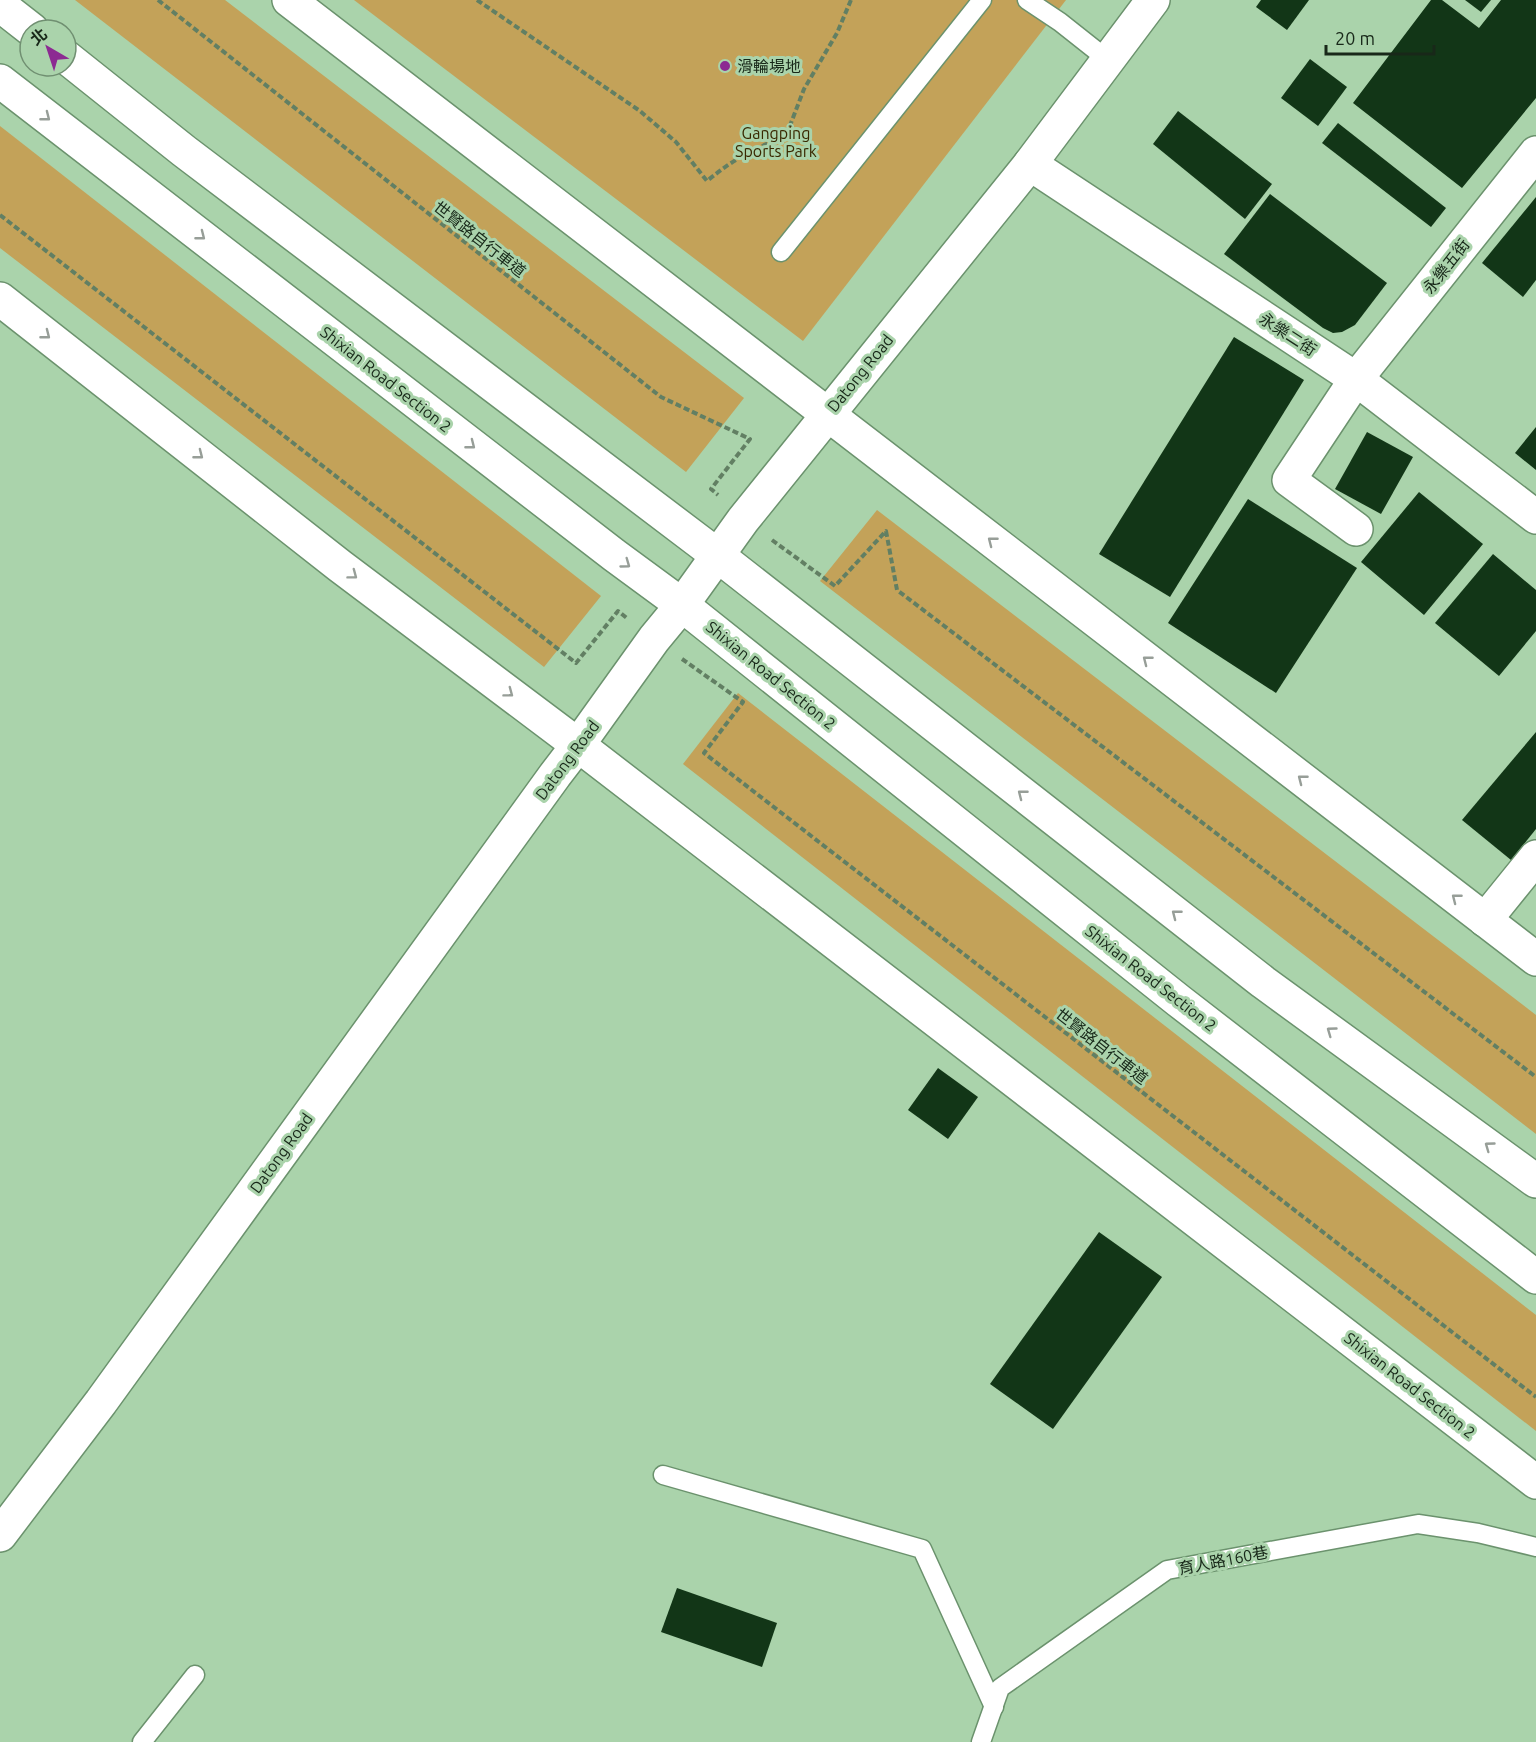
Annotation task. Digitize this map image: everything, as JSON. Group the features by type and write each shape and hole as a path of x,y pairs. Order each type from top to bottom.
{"street":[{"path":"289,0 1536,959"},
{"name":"Datong Road","path":"0,1535 101,1402 743,519 1030,164 1154,0"},
{"path":"0,5 18,19"},
{"path":"78,67 184,151 717,555 1263,982 1536,1181"},
{"name":"Shixian Road Section 2","path":"0,81 604,548 682,605 1179,1000 1536,1277"},
{"name":"永樂五街","path":"1356,529 1289,480 1356,379 1536,153"},
{"name":"永樂二街","path":"1030,164 1356,379 1536,517"},
{"name":"Shixian Road Section 2","path":"0,299 340,566 578,745 1536,1482"},
{"path":"1485,920 1536,858"}],"lane":[{"path":"781,252 982,0"},
{"path":"1027,0 1060,22 1108,60"},
{"path":"663,1475 922,1549 994,1707"},
{"name":"育人路160巷","path":"981,1742 1000,1688 1167,1570 1418,1524 1478,1533 1536,1547"},
{"path":"142,1742 195,1675"}],"path":[{"name":"世賢路自行車道","path":"158,0 661,397 750,439 711,489"},
{"path":"477,0 640,111 676,142 708,181 748,151 786,135 804,88 837,33 851,0"},
{"path":"0,214 576,663 618,611"},
{"path":"835,586 886,531 897,590 1536,1077"},
{"name":"世賢路自行車道","path":"742,702 704,753 1536,1397"}],"green space":[{"path":"75,0 225,0 744,398 686,472"},
{"name":"Gangping Sports Park","path":"354,0 1066,0 803,341"},
{"path":"0,126 601,596 544,667 0,248"},
{"path":"877,510 1536,1015 1536,1134 820,581"},
{"path":"738,693 1536,1315 1536,1431 683,764"}],"building":[{"path":"1261,0 1309,0 1287,30 1256,7"},
{"path":"1431,0 1442,0 1479,28 1501,0 1536,0 1536,98 1462,188 1353,103"},
{"path":"1465,0 1491,0 1481,12"},
{"path":"1310,59 1347,87 1318,126 1281,98"},
{"path":"1178,111 1272,184 1245,219 1153,144"},
{"path":"1338,123 1446,208 1431,227 1322,143"},
{"path":"1270,194 1387,283 1355,325 1342,332 1333,333 1323,328 1224,254"},
{"path":"1536,197 1536,280 1523,297 1482,263"},
{"path":"1234,337 1304,380 1170,597 1099,554"},
{"path":"1536,427 1536,470 1515,453"},
{"path":"1367,432 1413,457 1381,514 1335,489"},
{"path":"1419,492 1483,544 1424,615 1361,562"},
{"path":"1248,499 1357,568 1276,693 1168,623"},
{"path":"1493,554 1536,590 1536,631 1499,676 1435,623"},
{"path":"1536,732 1536,829 1511,860 1462,820"},
{"path":"938,1068 978,1097 948,1139 908,1110"},
{"path":"1099,1232 1162,1277 1053,1429 990,1384"},
{"path":"677,1588 777,1623 762,1667 661,1632"}],"place":[{"name":"滑輪場地","path":"725,66"}]}
